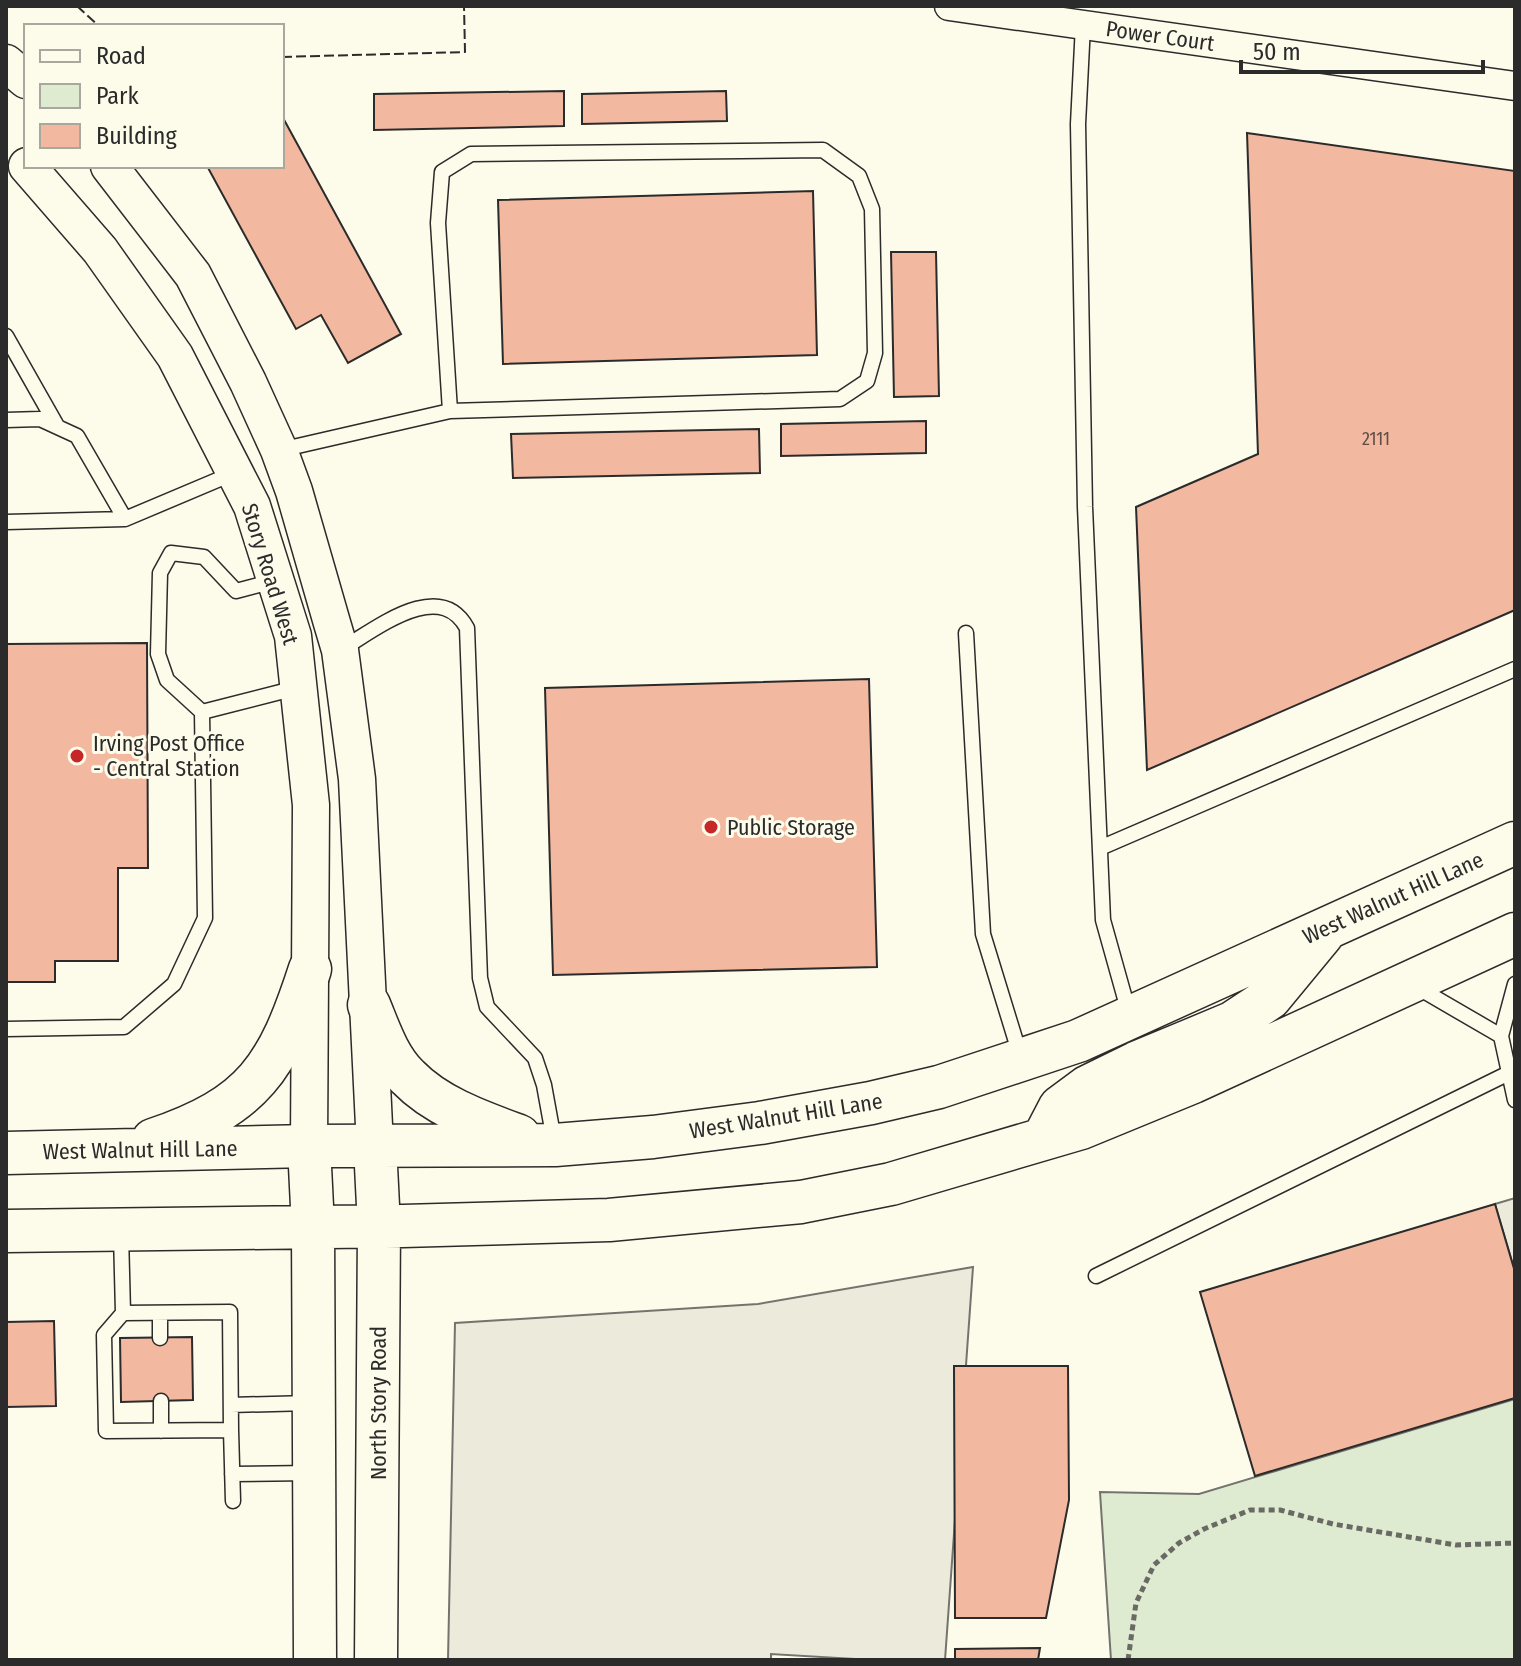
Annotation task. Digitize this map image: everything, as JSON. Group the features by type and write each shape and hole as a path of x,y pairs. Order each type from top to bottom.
{"main road":[{"name":"West Walnut Hill Lane","path":"6,1153 309,1146 555,1145 714,1129 857,1106 939,1087 1078,1041 1515,843"},
{"path":"1049,1137 1048,1130 1060,1107 1087,1087 1232,1023 1270,998 1328,928"},
{"path":"6,1231 609,1220 801,1202 891,1184 1081,1128 1193,1082 1515,934"},
{"path":"122,1151 187,1129 226,1108 255,1084 293,1022 310,969"},
{"path":"369,1005 389,1052 408,1077 457,1111 518,1136 555,1145"},
{"path":"309,1146 313,1227 315,1660"},
{"name":"North Story Road","path":"375,1146 379,1226 376,1660"},
{"path":"316,1597 376,1598"}],"street":[{"name":"Power Court","path":"949,6 1515,86"},
{"path":"6,63 24,78"},
{"name":"Story Road West","path":"6,142 24,164"},
{"name":"Story Road West","path":"28,168 100,250 175,356 252,506 293,636 311,805 309,1146"},
{"name":"Story Road West","path":"111,168 193,275 279,450 340,650 357,779 375,1146"},
{"path":"235,473 279,450"}],"lane":[{"path":"1083,25 1078,124 1085,507 1103,920 1131,1017"},
{"path":"279,450 450,411 840,399 867,381 875,353 872,209 859,176 823,150 471,154 442,172 438,223 450,411"},
{"path":"6,336 57,426"},
{"path":"6,420 40,419 77,436 125,519"},
{"path":"6,522 125,519 235,473"},
{"path":"6,1029 124,1027 174,984 205,918 202,712 167,680 158,654 160,573 171,553 204,557 236,591 275,581"},
{"path":"340,650 399,616 423,606 443,605 460,614 467,628 480,978 487,1007 535,1058 544,1085 555,1145"},
{"path":"966,633 983,934 1022,1061"},
{"path":"1100,848 1515,669"},
{"path":"202,712 298,687"},
{"path":"1410,983 1501,1036"},
{"path":"1515,984 1501,1036 1512,1071 1515,1100"},
{"path":"1096,1276 1512,1071"},
{"path":"121,1230 123,1313 104,1335 106,1431 231,1430"},
{"path":"123,1313 230,1312 233,1501"},
{"path":"160,1313 160,1338"},
{"path":"161,1401 161,1431"},
{"path":"231,1405 314,1403"},
{"path":"232,1474 315,1473"}],"path":[{"path":"1128,1660 1136,1603 1154,1565 1179,1543 1250,1510 1280,1510 1333,1524 1456,1545 1515,1543"}],"green space":[{"path":"1515,1399 1515,1660 1111,1660 1100,1492 1199,1494"}],"shaded area":[{"path":"1515,1198 1515,1272 1495,1204"},
{"path":"973,1267 945,1660 872,1660 771,1654 771,1660 448,1660 455,1323 758,1304"}],"building":[{"path":"564,91 564,126 374,130 374,94"},
{"path":"726,91 727,121 582,124 582,94"},
{"path":"284,120 401,334 348,363 321,315 296,329 208,168 284,168"},
{"path":"1247,133 1515,171 1515,610 1147,770 1136,507 1258,454"},
{"path":"813,191 817,355 503,364 498,200"},
{"path":"891,252 936,252 939,396 894,397"},
{"path":"926,421 926,453 781,456 781,424"},
{"path":"759,429 760,473 513,478 511,434"},
{"name":"Irving Post Office - Central Station","path":"147,643 148,868 118,868 118,961 55,961 55,982 6,982 6,644"},
{"name":"Public Storage","path":"869,679 877,967 553,975 545,688"},
{"path":"1495,1204 1515,1272 1515,1398 1255,1476 1200,1292"},
{"path":"54,1321 56,1406 6,1407 6,1322"},
{"path":"192,1337 193,1400 121,1402 120,1338"},
{"path":"954,1366 1068,1366 1069,1500 1046,1618 955,1618"},
{"path":"1040,1648 1038,1660 955,1660 955,1649"}],"fence":[{"path":"77,6 97,24"},
{"path":"284,57 465,52 464,6"}],"place":[{"name":"Irving Post Office - Central Station","path":"77,756"},
{"name":"Public Storage","path":"711,827"}]}
